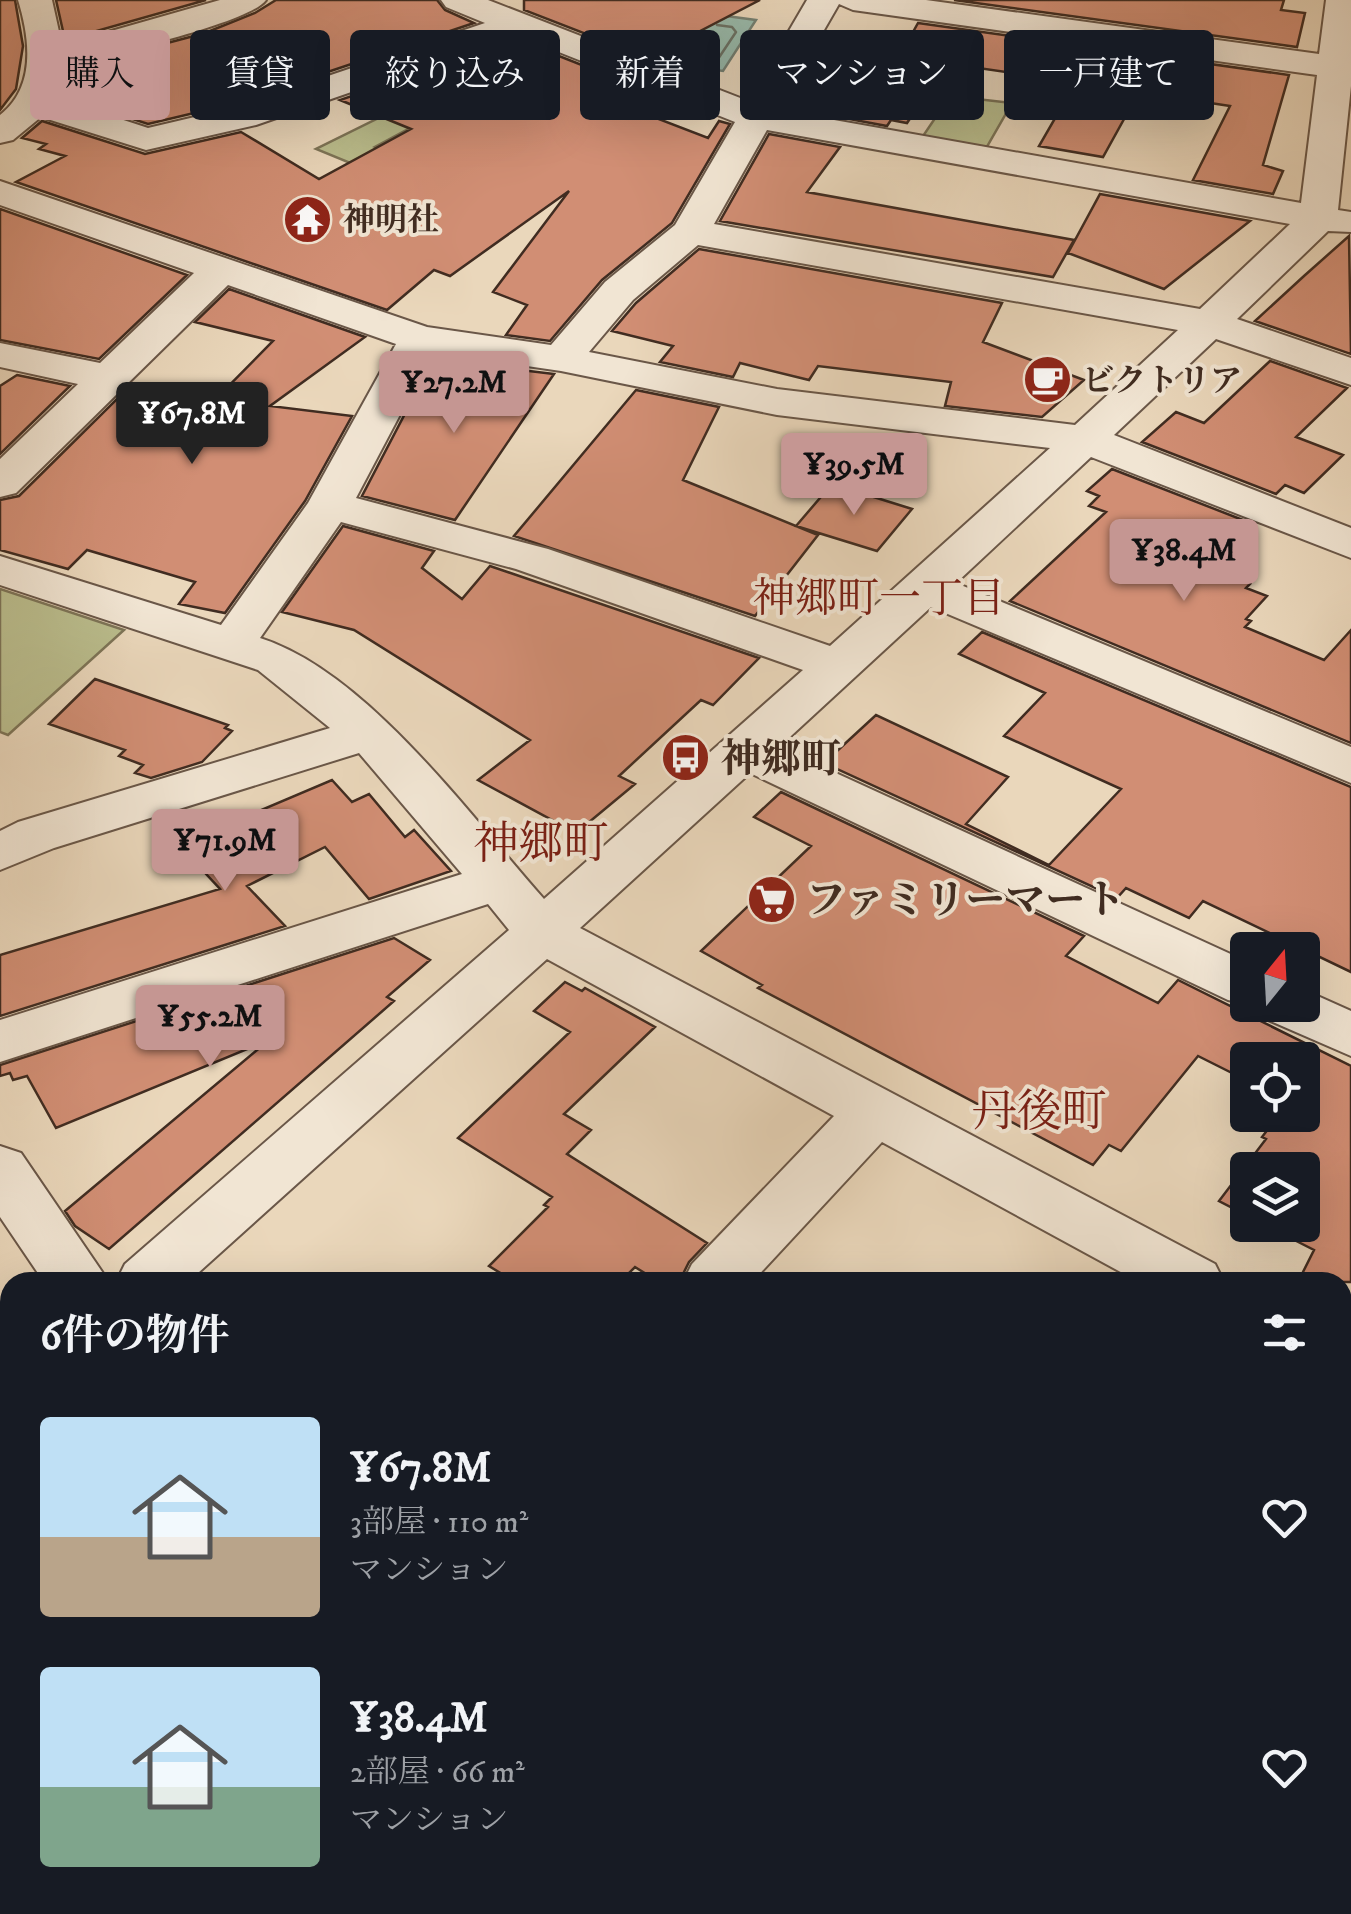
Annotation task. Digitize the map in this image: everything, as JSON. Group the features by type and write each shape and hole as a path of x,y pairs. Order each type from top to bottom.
{"street":[{"path":"35,0 46,30"},
{"path":"166,30 249,0"},
{"path":"458,0 740,112"},
{"path":"806,30 824,0"},
{"path":"852,0 1344,68"},
{"path":"158,1272 542,932 1210,323 1335,221 1344,68 1343,0"},
{"path":"114,120 146,139 243,117 516,22"},
{"path":"0,132 30,79"},
{"path":"561,359 619,291 690,232 754,120"},
{"path":"766,120 1335,221"},
{"path":"0,192 420,338 561,359 778,402 1085,439 1351,544"},
{"path":"690,232 1210,323 1351,372"},
{"path":"0,484 220,270"},
{"path":"231,645 330,505 420,338"},
{"path":"0,355 109,378"},
{"path":"330,505 532,560 836,665"},
{"path":"0,570 275,660 368,733 542,932 1174,1272"},
{"path":"923,586 1351,766"},
{"path":"0,852 36,835 368,733"},
{"path":"743,750 1230,978"},
{"path":"0,1041 496,882"},
{"path":"1320,1020 1351,1035"},
{"path":"723,1272 874,1112"},
{"path":"0,1168 71,1272"}],"green space":[{"path":"984,100 1004,102 1004,117 985,150 921,139 934,120 984,120"},
{"path":"375,120 425,120 375,147 407,161 382,176 316,149"},
{"path":"0,589 124,630 8,735 0,732"}],"water":[{"path":"704,13 756,20 750,30 740,30 740,45 723,71 720,30 692,30"}],"building":[{"path":"0,0 15,0 23,46 16,89 0,110"},
{"path":"56,0 206,0 100,30 63,30"},
{"path":"276,0 437,0 445,10 474,23 453,30 350,30 350,65 330,71 330,30 212,30"},
{"path":"524,0 760,0 702,30 580,32 524,10"},
{"path":"954,0 1284,0 1281,10 1305,13 1297,47 1214,36 1214,30 1173,30"},
{"path":"918,23 968,30 914,30"},
{"path":"984,32 1004,35 1004,72 984,69"},
{"path":"190,37 190,114 170,119 170,42"},
{"path":"560,56 580,64 580,120 661,120 708,138 719,121 730,124 672,223 602,280 550,341 506,335 527,305 493,292 569,191 450,276 434,270 387,310 16,182 65,156 39,149 46,144 22,138 42,121 145,154 241,132 319,179 411,129 389,120 560,120"},
{"path":"1214,64 1289,75 1263,165 1283,171 1273,194 1193,180 1230,106 1214,104"},
{"path":"855,120 891,120 887,126"},
{"path":"1054,120 1123,120 1103,157 1039,146"},
{"path":"769,134 840,147 807,192 1074,240 1053,277 720,221"},
{"path":"1100,194 1250,221 1164,289 1068,253"},
{"path":"0,209 187,275 99,359 0,340"},
{"path":"1349,236 1351,354 1255,321 1304,276"},
{"path":"699,249 1002,303 983,342 1084,380 1042,417 945,406 951,382 818,366 809,380 740,363 733,377 660,362 673,346 612,331 636,303"},
{"path":"229,289 365,337 270,406 352,416 305,501 225,613 179,604 195,582 87,550 68,569 0,550 0,500 19,496 125,391 206,409 273,341 195,322"},
{"path":"443,361 554,374 455,520 362,496 408,408"},
{"path":"1270,361 1347,388 1296,437 1343,455 1304,493 1285,485 1276,494 1142,442 1176,412 1204,423"},
{"path":"17,375 70,386 0,454 0,386"},
{"path":"636,390 719,407 683,480 818,535 755,616 514,536"},
{"path":"1112,469 1248,522 1209,562 1217,565 1213,568 1250,584 1246,588 1267,596 1246,619 1251,621 1245,627 1324,660 1351,630 1351,743 1010,601 1106,512 1089,506 1099,496 1087,491"},
{"path":"832,484 912,509 877,551 796,526"},
{"path":"343,526 434,551 422,568 462,599 490,566 759,658 713,705 701,700 619,776 635,784 576,833 478,780 530,740 354,630 282,612"},
{"path":"982,632 1351,787 1351,972 1320,957 1320,932 1268,932 1203,901 1189,918 1126,888 1117,898 824,763 876,715 1008,777 966,824 1049,865 1121,789 1004,736 1045,693 959,654"},
{"path":"95,679 228,725 225,728 232,731 202,762 151,778 135,773 143,765 119,756 125,750 49,724"},
{"path":"332,780 352,802 369,794 405,837 414,830 451,871 369,899 325,847 247,886 285,926 0,1016 0,955 220,889 179,845"},
{"path":"781,792 1084,936 1066,956 1158,1003 1178,980 1230,1006 1230,1022 1262,1022 1303,1042 1230,1042 1230,1072 1198,1056 1121,1151 1109,1145 1093,1165 758,988 762,985 701,951 811,846 754,817"},
{"path":"394,938 430,960 387,997 394,1001 109,1249 75,1226 65,1211 269,1040 56,1128 27,1076 13,1080 10,1073 0,1076 0,1065"},
{"path":"565,982 582,991 585,988 655,1027 564,1114 591,1130 567,1154 707,1243 684,1272 643,1272 635,1267 630,1272 499,1272 489,1266 548,1207 544,1205 552,1197 458,1138 570,1032 534,1011"},
{"path":"1320,1051 1351,1066 1351,1272 1303,1272 1314,1250 1298,1242 1320,1242 1320,1152 1256,1152 1266,1139 1262,1137 1266,1132 1320,1132"},
{"path":"1230,1186 1230,1207 1219,1201"}],"place":[{"name":"神明社","path":"308,219"},
{"name":"ビクトリア","path":"1047,380"},
{"name":"神郷町","path":"686,758"},
{"name":"ファミリーマート","path":"771,899"}],"district":[{"name":"神郷町一丁目","path":"879,597"},
{"name":"神郷町","path":"541,842"},
{"name":"丹後町","path":"1039,1110"}]}
